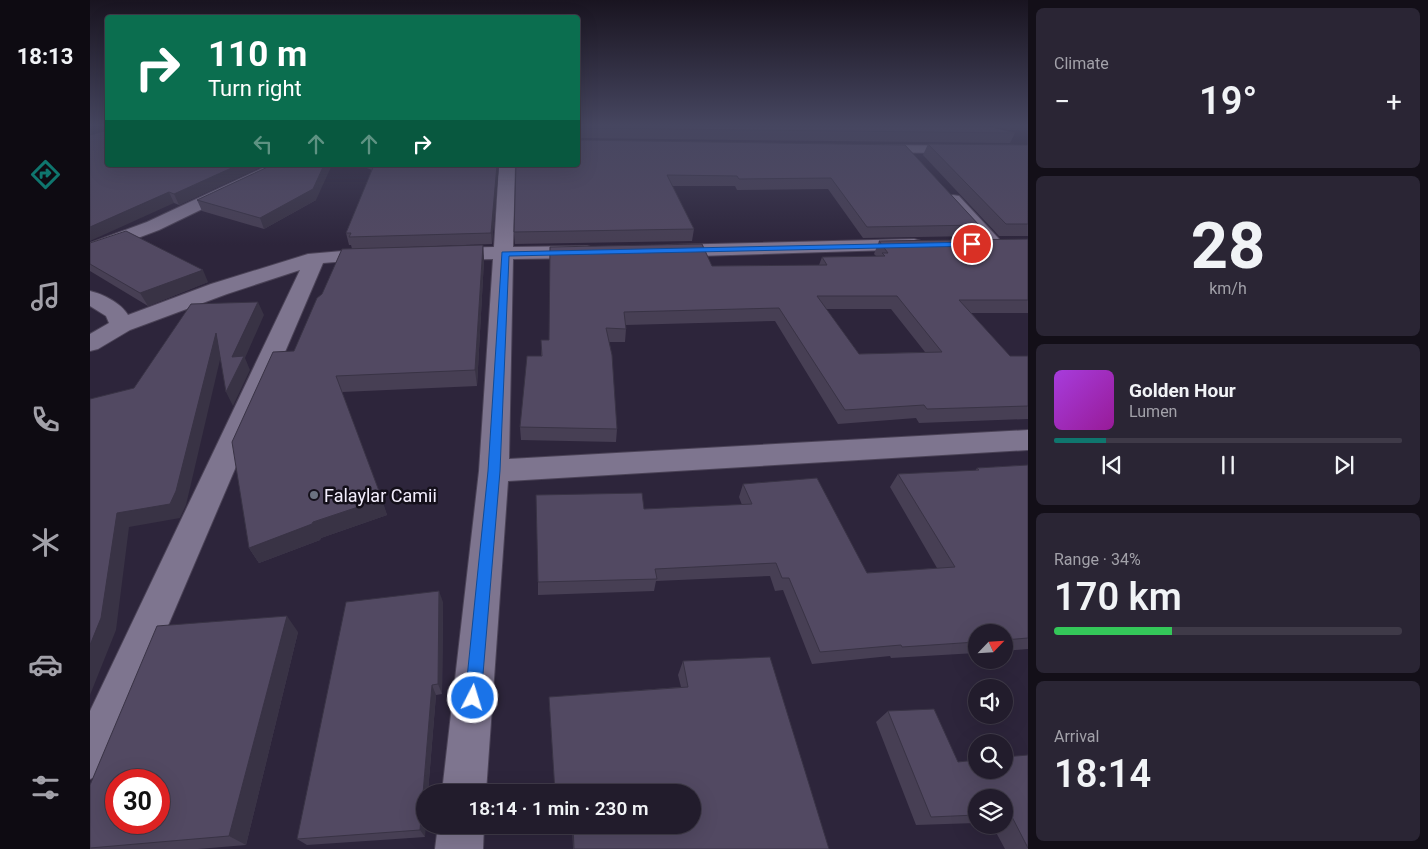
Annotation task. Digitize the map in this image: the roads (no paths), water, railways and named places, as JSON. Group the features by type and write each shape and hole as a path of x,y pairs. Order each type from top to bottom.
{"street":[{"path":"90,250 153,226 278,167"},
{"path":"465,784 494,471 508,167"},
{"path":"940,186 1001,243 962,244"},
{"path":"644,251 932,245"},
{"path":"430,254 604,252"},
{"path":"90,344 122,324 219,289 315,258 393,254"},
{"path":"90,758 315,258"},
{"path":"90,298 115,312 122,324"},
{"path":"494,471 1028,440"},
{"path":"459,849 460,834"}],"place":[{"name":"Falaylar Camii","path":"314,495"}]}
